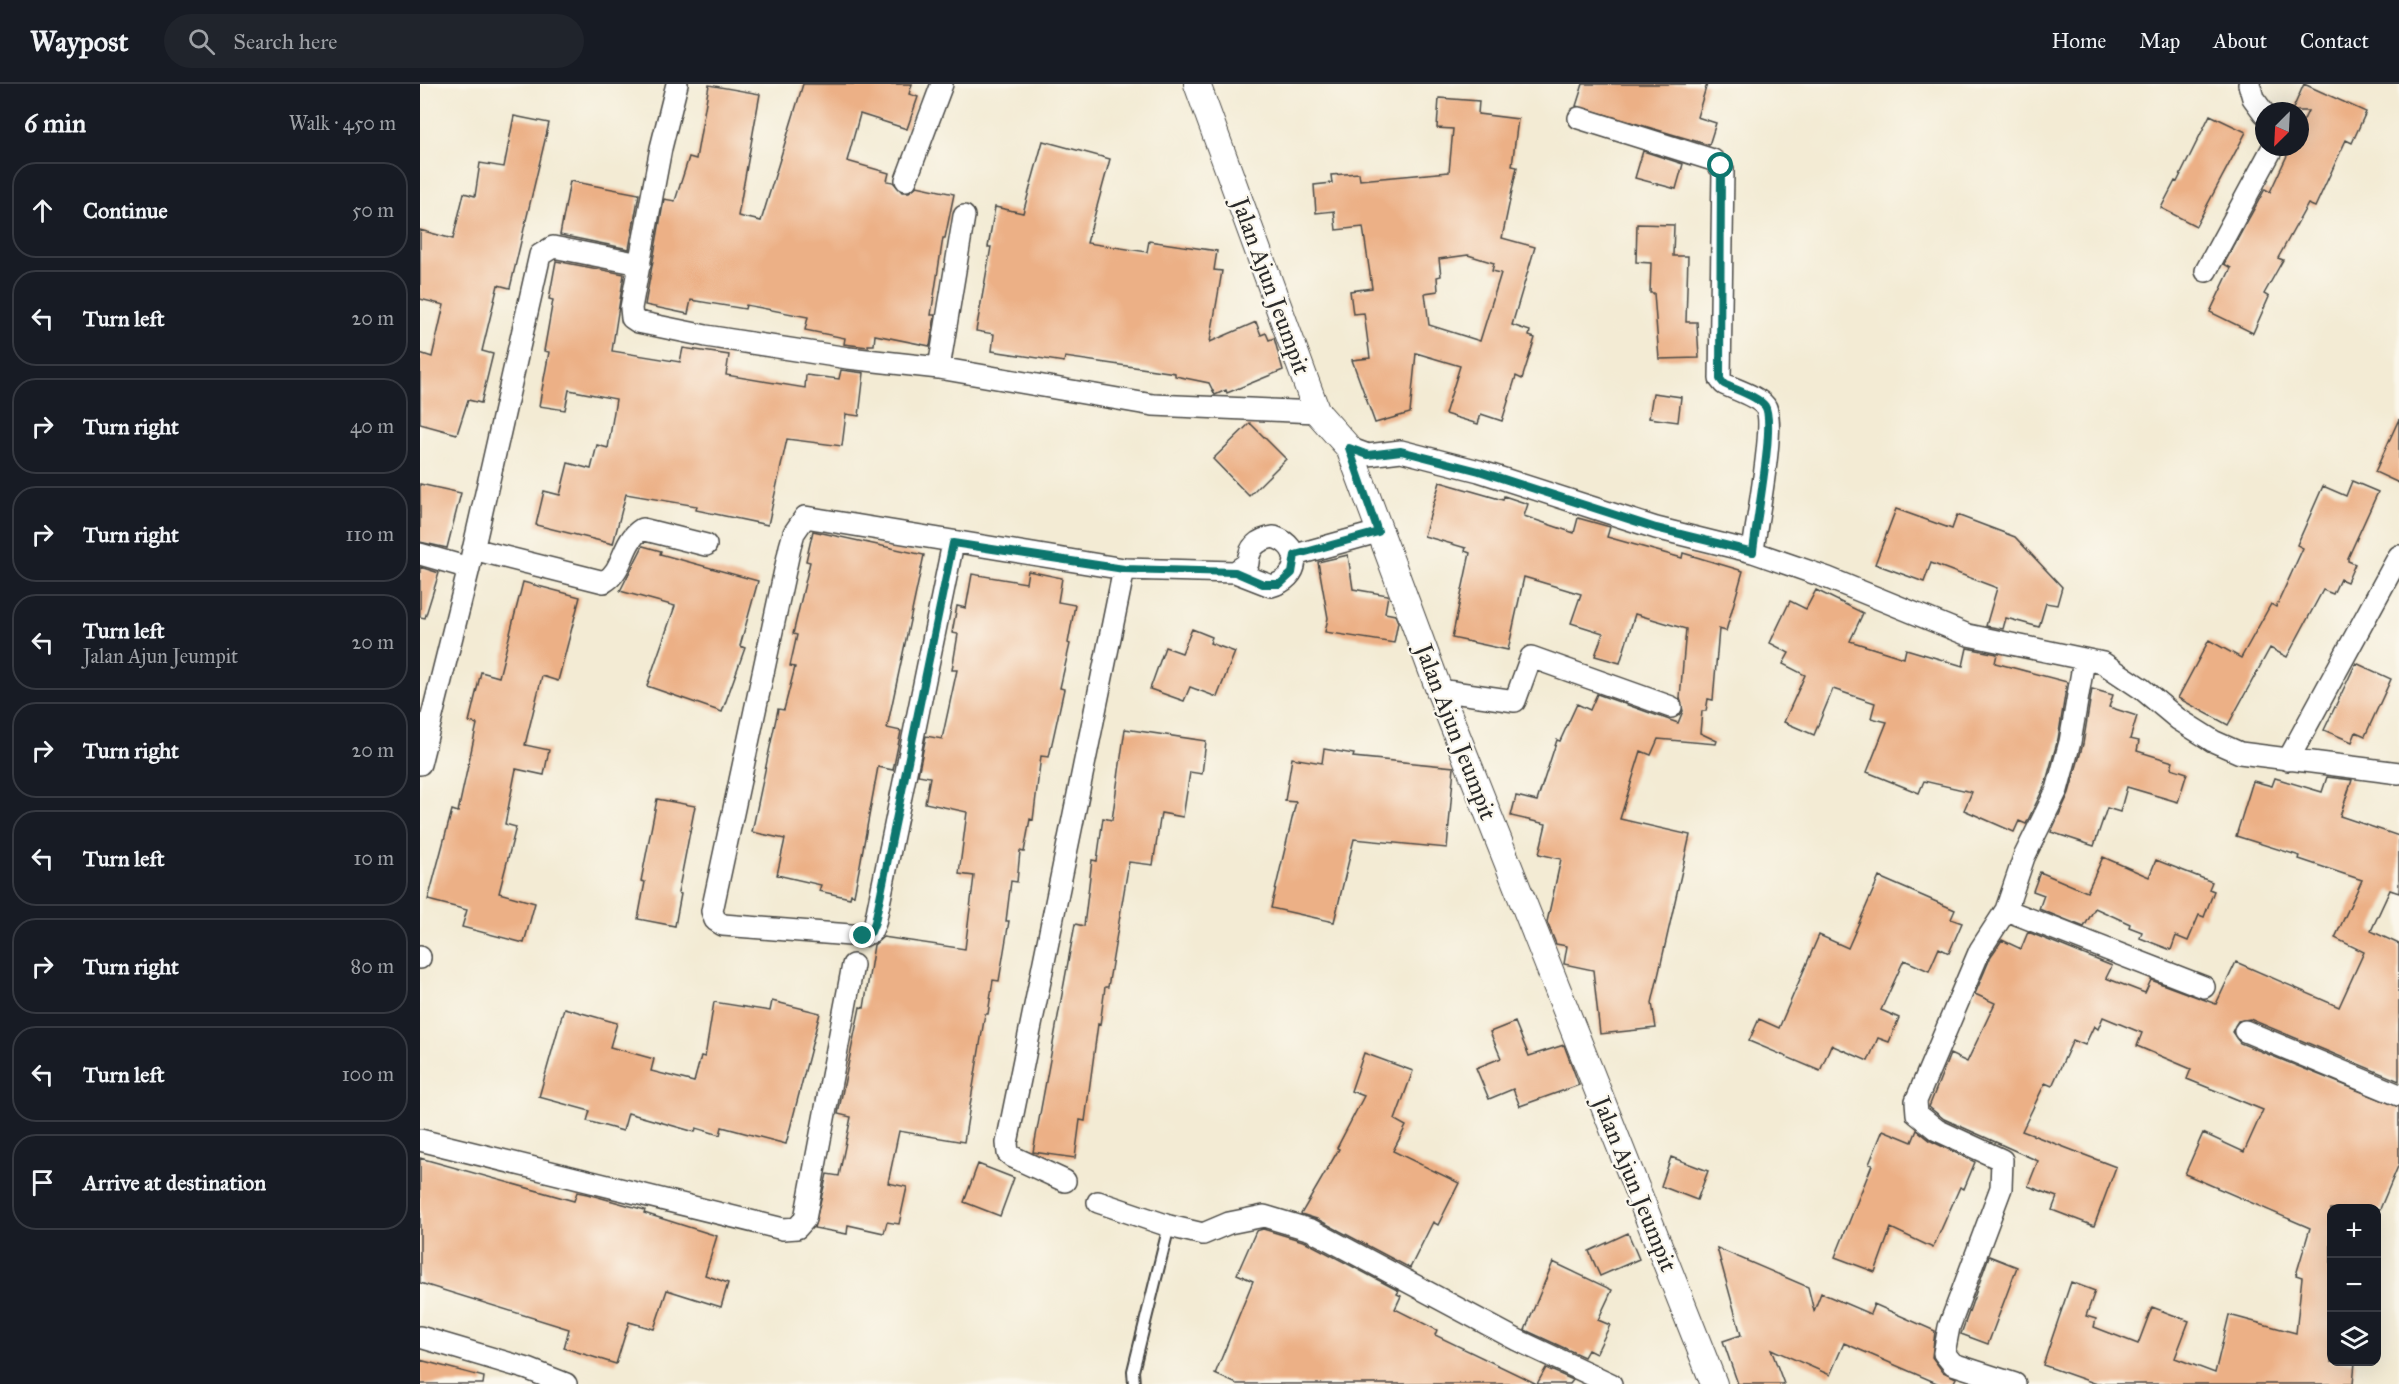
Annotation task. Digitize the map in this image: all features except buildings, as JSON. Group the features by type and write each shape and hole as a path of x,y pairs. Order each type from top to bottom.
{"street":[{"path":"677,84 661,148 632,308 632,318 638,322 706,336 848,358 939,368 1153,405 1317,412"},
{"path":"906,180 942,84"},
{"name":"Jalan Ajun Jeumpit","path":"1197,84 1317,412 1359,452 1378,532 1714,1384"},
{"path":"2249,84 2256,102"},
{"path":"1579,118 1713,160 1723,170 1720,379 1724,384 1761,403 1768,412 1767,455 1753,552"},
{"path":"2206,271 2267,156"},
{"path":"939,368 964,216"},
{"path":"420,764 471,559 540,255 553,248 640,264"},
{"path":"1359,452 1401,451 1479,471 1656,528 1753,552 1828,578 1968,635 2103,663 2142,689 2178,719 2213,741 2240,753 2399,773"},
{"path":"953,543 875,922 871,932 863,936 723,925 715,920 712,911 794,533 805,517 953,543 1124,569 1235,572 1263,584 1280,584 1292,573 1295,555 1283,540 1274,537 1263,539 1249,553 1248,563 1235,572"},
{"path":"420,554 471,559 604,582 615,576 631,536 642,529 706,545"},
{"path":"1295,555 1378,532"},
{"path":"2288,760 2399,556"},
{"path":"1065,1181 1013,1157 1008,1153 1007,1143 1124,569"},
{"path":"1439,690 1515,701 1531,657 1671,707"},
{"path":"2015,1384 1953,1364 1944,1353 1949,1327 2001,1188 2002,1160 1937,1130 1917,1114 1916,1101 1980,950 2006,910 2024,857 2056,790 2070,742 2084,660"},
{"path":"2006,910 2204,987"},
{"path":"420,1140 783,1229 797,1228 805,1219 853,965"},
{"path":"2245,1031 2399,1095"},
{"path":"1098,1202 1168,1226 1203,1234 1228,1223 1264,1216 1311,1230 1517,1340 1611,1384"},
{"path":"420,1337 525,1376 566,1384"}],"lane":[{"path":"1134,1384 1133,1371 1168,1226"}],"route":[{"path":"863,936 871,932 875,922 953,543 1124,569 1235,572 1254,578 1263,584 1271,586 1280,584 1292,573 1296,564 1295,555 1378,532 1349,448 1368,455 1401,451 1479,471 1656,528 1753,552 1767,455 1768,412 1761,403 1724,384 1720,379 1723,170 1721,166"}]}
